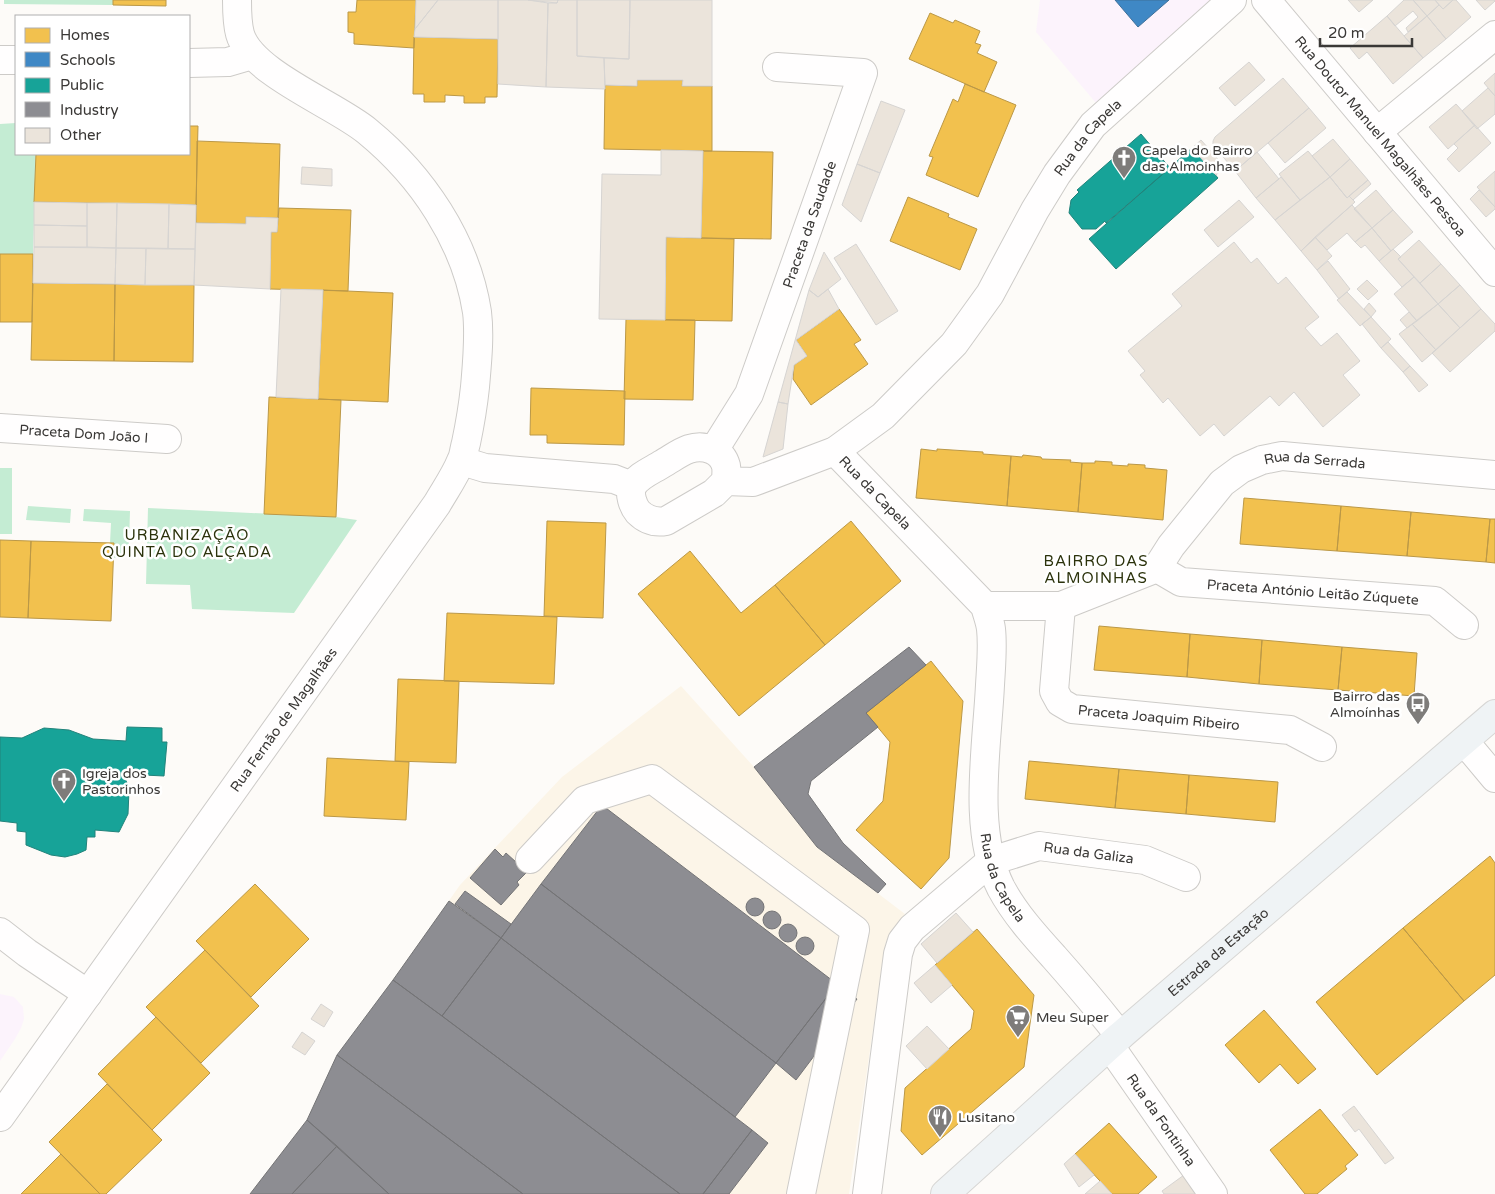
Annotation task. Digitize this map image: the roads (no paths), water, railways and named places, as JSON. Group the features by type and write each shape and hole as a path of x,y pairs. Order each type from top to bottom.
{"main road":[{"name":"Estrada da Estação","path":"945,1194 1115,1041 1495,714"}],"street":[{"path":"190,63 228,62 252,56 240,35 237,0"},
{"name":"Rua da Capela","path":"1115,1041 1014,909 1001,887 991,861 985,832 983,804 992,654 991,628 977,598 835,451 883,416 954,344 990,294 1035,210 1057,174 1093,125 1232,0"},
{"name":"Rua Doutor Manuel Magalhães Pessoa","path":"1266,0 1495,272"},
{"path":"1377,132 1495,34"},
{"name":"Rua Fernão de Magalhães","path":"0,1117 437,504 462,461 473,410 477,358 477,312 467,272 452,234 429,196 398,158 366,130 285,80 252,56"},
{"path":"0,60 15,60"},
{"name":"Praceta da Saudade","path":"714,450 749,394 863,73 778,68"},
{"name":"Praceta Dom João I","path":"0,428 167,439"},
{"path":"700,447 714,450 722,458 726,467 726,481 714,493 666,521 657,522 645,518 637,510 632,497 632,486 637,479 688,449 700,447"},
{"path":"726,481 753,482 835,451"},
{"name":"Rua da Serrada","path":"1164,557 1222,483 1241,469 1262,460 1282,456 1495,476"},
{"path":"462,461 485,468 614,478 632,486"},
{"path":"977,598 1061,606 1164,557"},
{"name":"Praceta António Leitão Zúquete","path":"1164,557 1181,582 1435,602 1464,626"},
{"name":"Praceta Joaquim Ribeiro","path":"1061,606 1054,691 1060,702 1072,709 1290,730 1322,748"},
{"path":"1464,740 1495,778"},
{"path":"530,859 585,800 652,778 855,930 801,1194"},
{"name":"Rua da Galiza","path":"991,861 1038,846 1145,860 1186,877"},
{"path":"867,1194 898,954 902,942 912,928 991,861"},
{"path":"0,932 27,953 88,994"},
{"name":"Rua da Fontinha","path":"1115,1041 1213,1194"}],"place":[{"name":"Capela do Bairro das Almoinhas","path":"1124,179"},
{"name":"Bairro das Almoínhas","path":"1418,725"},
{"name":"Igreja dos Pastorinhos","path":"64,802"},
{"name":"Meu Super","path":"1018,1038"},
{"name":"Lusitano","path":"940,1138"}],"district":[{"name":"URBANIZAÇÃO QUINTA DO ALÇADA","path":"187,544"},
{"name":"BAIRRO DAS ALMOINHAS","path":"1096,570"}]}
